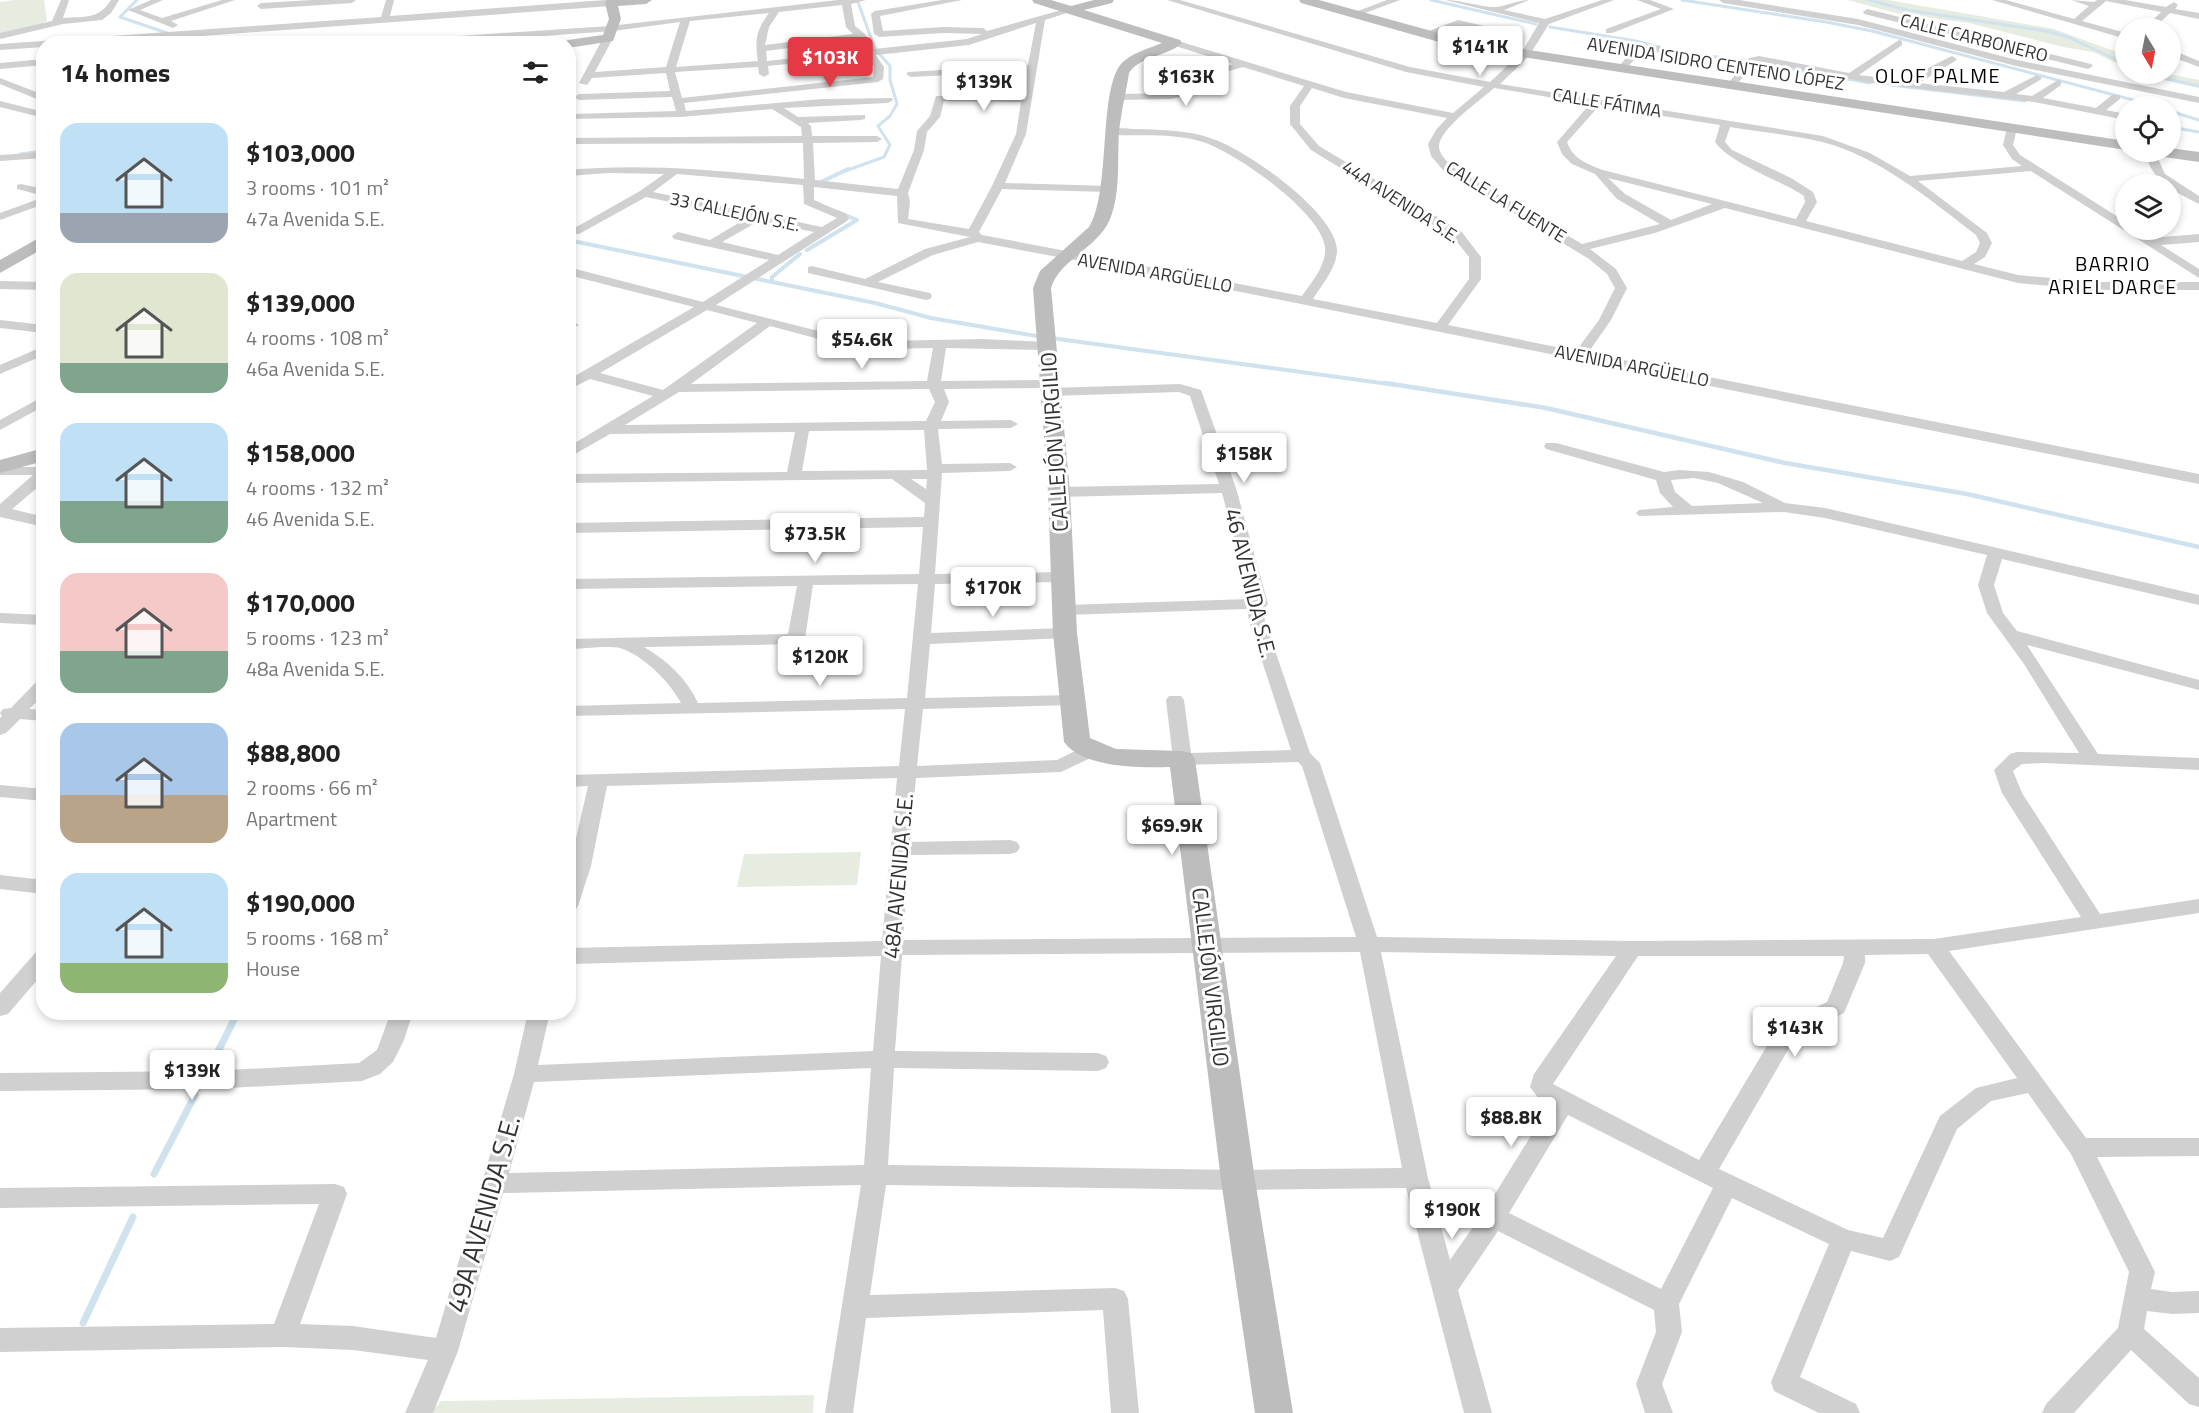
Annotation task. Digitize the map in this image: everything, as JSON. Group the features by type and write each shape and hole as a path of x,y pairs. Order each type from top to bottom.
{"street":[{"path":"65,0 56,20 103,21 115,0"},
{"path":"159,0 132,10 188,30 190,33"},
{"path":"161,21 231,0"},
{"path":"148,36 190,33 258,14 352,0"},
{"path":"385,20 390,0"},
{"path":"495,0 495,12"},
{"path":"258,14 385,20 646,0"},
{"path":"881,0 884,12"},
{"path":"958,0 875,15 879,34 943,30 994,32"},
{"path":"1038,0 1309,86 1456,117"},
{"path":"584,78 763,64 969,42 994,32 1108,0"},
{"name":"CALLE FÁTIMA","path":"1171,0 1409,70 1491,86 1598,101 1823,139 1850,146 1869,154 1908,179 1981,233 1986,243 1982,254 1963,266"},
{"name":"AVENIDA ISIDRO CENTENO LÓPEZ","path":"1305,0 1426,34 1523,54 2115,144"},
{"path":"1354,14 1396,0"},
{"path":"1449,0 1546,22 1610,0"},
{"path":"1495,10 1525,0"},
{"path":"1609,31 1670,9 1641,0"},
{"path":"1723,0 1828,16 2016,63 2199,100"},
{"path":"1996,0 2115,33"},
{"path":"2075,0 2099,3"},
{"path":"2110,0 2199,16"},
{"path":"2161,18 2180,0"},
{"path":"555,36 853,1 851,27 876,53 879,67 878,79 676,98 576,102"},
{"path":"576,99 584,78 611,31 615,19 610,2"},
{"path":"2076,22 2099,3"},
{"name":"CALLE CARBONERO","path":"1852,9 2096,69 2129,79 2140,89"},
{"path":"770,108 765,91 759,42 764,26 776,10"},
{"path":"866,283 929,252 976,236 1021,134 1041,18"},
{"path":"674,127 676,98 670,71 686,19"},
{"path":"1882,28 1904,20"},
{"path":"0,36 63,21"},
{"name":"CALLE LA FUENTE","path":"1546,22 1539,28 1528,51 1435,138 1433,147 1436,156 1447,168 1580,248 1612,272 1621,288 1605,320 1580,355"},
{"path":"1426,34 1458,23 1488,28"},
{"path":"117,29 134,36"},
{"path":"576,42 611,31"},
{"path":"759,49 862,36"},
{"name":"CALLEJÓN VIRGILIO","path":"1092,750 1077,742 1072,700 1062,577 1059,492 1042,288 1046,275 1095,230 1102,219 1109,189 1112,132 1118,84 1128,64 1175,43"},
{"path":"1851,76 1899,44"},
{"path":"0,47 36,45"},
{"path":"1621,69 1633,57 1659,49"},
{"path":"2181,57 2199,64"},
{"path":"1910,85 1925,73 1953,58"},
{"path":"1731,86 1750,61 1910,85 2034,99 2115,115"},
{"path":"0,66 36,63"},
{"path":"1118,98 1171,96 1189,92 1216,72 1243,64"},
{"path":"911,74 1034,68"},
{"path":"2004,97 2037,78"},
{"path":"0,81 36,96"},
{"path":"2034,99 2058,83"},
{"name":"44A AVENIDA S.E.","path":"1309,86 1295,106 1295,124 1315,147 1457,234 1475,256 1475,279 1440,328"},
{"path":"576,172 610,168 675,171 807,181 902,193 919,150 922,131 935,117 940,98 1027,99"},
{"path":"2098,111 2115,98"},
{"path":"576,140 674,127 770,108 822,102 888,100"},
{"path":"1598,101 1562,142 1571,160 1599,172 2018,279 2061,285 2199,286"},
{"path":"0,104 36,113"},
{"path":"576,381 704,307 843,219 842,216 808,202 807,181 810,160 806,126 770,108"},
{"path":"798,120 861,117"},
{"path":"576,120 807,140 877,139"},
{"path":"1726,123 1720,142 1728,152 1787,180 1809,195 1811,202 1799,223"},
{"path":"2012,128 2008,145 2016,158 2115,220"},
{"path":"1112,132 1181,135 1209,140 1259,168 1309,209 1325,229 1331,247 1327,266 1305,301"},
{"path":"2181,154 2199,157"},
{"path":"0,158 36,156"},
{"path":"2152,162 2153,167 2163,178 2199,201"},
{"path":"1908,179 2031,168"},
{"path":"576,231 644,193 675,171"},
{"path":"1599,172 1607,187 1620,197 1670,224"},
{"path":"998,186 1109,189"},
{"path":"21,187 36,191"},
{"name":"33 CALLEJÓN S.E.","path":"644,193 825,231"},
{"name":"AVENIDA ARGÜELLO","path":"902,193 904,202 902,220 916,225 2199,479"},
{"path":"0,217 36,196"},
{"path":"1580,248 1670,224 1724,204"},
{"path":"711,244 757,217"},
{"path":"678,236 780,259"},
{"path":"2149,242 2199,238"},
{"path":"2146,240 2199,274"},
{"path":"0,268 36,245"},
{"path":"812,270 926,296"},
{"path":"576,273 834,339 865,344 1047,341"},
{"path":"0,285 36,286"},
{"path":"576,449 670,392 766,322"},
{"path":"0,324 36,328"},
{"name":"48A AVENIDA S.E.","path":"839,1413 875,1175 899,849 913,703 922,639 933,501 931,426 942,402 939,392 933,386 940,344"},
{"path":"0,370 36,354"},
{"path":"588,374 670,392 933,386 1049,388"},
{"name":"46 AVENIDA S.E.","path":"1049,388 1190,390 1196,393 1228,488 1260,604 1254,610 1257,621 1302,756 1311,763 1369,944 1416,1178 1478,1413"},
{"path":"0,426 36,405"},
{"path":"610,430 1011,424"},
{"path":"794,474 803,427"},
{"path":"1551,446 1664,477 1679,473 1704,473 1784,507"},
{"path":"0,469 36,463"},
{"path":"576,479 893,473 1010,467"},
{"path":"36,470 1,511 36,520"},
{"path":"893,473 933,501"},
{"path":"1664,477 1663,486 1670,499 1689,511"},
{"path":"1059,492 1228,488"},
{"path":"1644,513 1784,507 1825,513 2199,600"},
{"path":"576,528 930,522"},
{"path":"1996,552 1986,585 1995,613 2032,663 2092,759"},
{"path":"576,584 1062,577"},
{"path":"576,644 796,639 806,581"},
{"path":"922,639 1065,622 1260,604"},
{"path":"0,618 36,620"},
{"path":"2011,635 2199,685"},
{"path":"623,643 648,655 668,670 683,688 692,708"},
{"path":"2032,663 2055,648"},
{"path":"0,729 8,713 36,690"},
{"path":"576,711 1072,700"},
{"path":"1175,700 1182,759"},
{"path":"8,713 36,715"},
{"path":"576,782 907,773 1061,766 1092,750 1118,759 1302,756"},
{"path":"2094,921 2012,793 2003,770 2017,758 2199,764"},
{"name":"CALLEJÓN VIRGILIO","path":"1182,759 1238,1180 1274,1413"},
{"path":"576,862 599,781"},
{"path":"0,791 36,794"},
{"path":"899,849 1010,847"},
{"path":"0,882 36,885"},
{"path":"576,956 892,948 1369,944 1632,949 1934,946 2199,906"},
{"path":"1934,946 2080,1148 2142,1272 2130,1333 2056,1413"},
{"path":"1704,1173 1788,1030 1836,1007 1854,963 1855,948"},
{"path":"1632,949 1542,1080 1542,1087 1547,1093 1704,1173 1843,1239 1890,1250 1948,1122 1984,1094 2033,1083"},
{"path":"0,1008 36,970"},
{"path":"0,1082 210,1080 362,1072 375,1067 385,1059 399,1020"},
{"name":"49A AVENIDA S.E.","path":"419,1413 446,1351 492,1183 525,1074 537,1020"},
{"path":"525,1074 884,1059 1098,1062"},
{"path":"1445,1288 1494,1217 1564,1102"},
{"path":"2080,1148 2199,1147"},
{"path":"492,1183 875,1175 1238,1180 1416,1178"},
{"path":"1659,1413 1649,1384 1669,1332 1666,1304 1727,1184"},
{"path":"0,1198 335,1194 283,1335"},
{"path":"1494,1217 1666,1304"},
{"path":"1843,1239 1784,1382 1846,1413"},
{"path":"2137,1298 2172,1303 2199,1302"},
{"path":"855,1306 1115,1299 1125,1413"},
{"path":"2130,1333 2199,1395"},
{"path":"0,1340 283,1335 353,1338 446,1351"}],"shaded area":[{"path":"44,0 47,21 31,28 0,36 0,2"},
{"path":"1847,0 1888,0 2054,29 2115,51 2115,62 2093,52 2063,47 1969,23 1900,14"},
{"path":"2181,77 2199,80 2199,88 2181,84"},
{"path":"861,852 857,885 737,887 744,854"},
{"path":"814,1395 813,1413 431,1413 441,1401"}],"waterway":[{"path":"137,0 120,17 175,36"},
{"path":"845,171 884,157 890,145 878,126 890,116 897,104 890,80 890,66 875,49 858,2 853,0"},
{"path":"1431,0 1536,24"},
{"path":"1682,0 1872,31 2118,96"},
{"path":"1869,0 1907,10 2046,31 2068,37 2115,59"},
{"path":"1550,27 1636,41 1682,53 1743,60 1870,83"},
{"path":"2181,82 2199,86"},
{"path":"1891,85 2025,101"},
{"path":"2181,114 2199,120"},
{"path":"2181,129 2199,132"},
{"path":"20,154 36,152"},
{"path":"819,183 848,169"},
{"path":"807,250 857,220 838,212"},
{"path":"576,242 772,282"},
{"path":"772,282 772,277 800,254"},
{"path":"772,282 875,303 931,318 1042,337"},
{"path":"1051,338 1396,385"},
{"path":"1385,383 1546,408 1785,463 1967,494 2199,547"},
{"path":"208,1071 234,1020"},
{"path":"154,1174 195,1095"},
{"path":"83,1323 133,1217"}],"district":[{"name":"OLOF PALME","path":"1938,76"},
{"name":"BARRIO ARIEL DARCE","path":"2113,276"}]}
